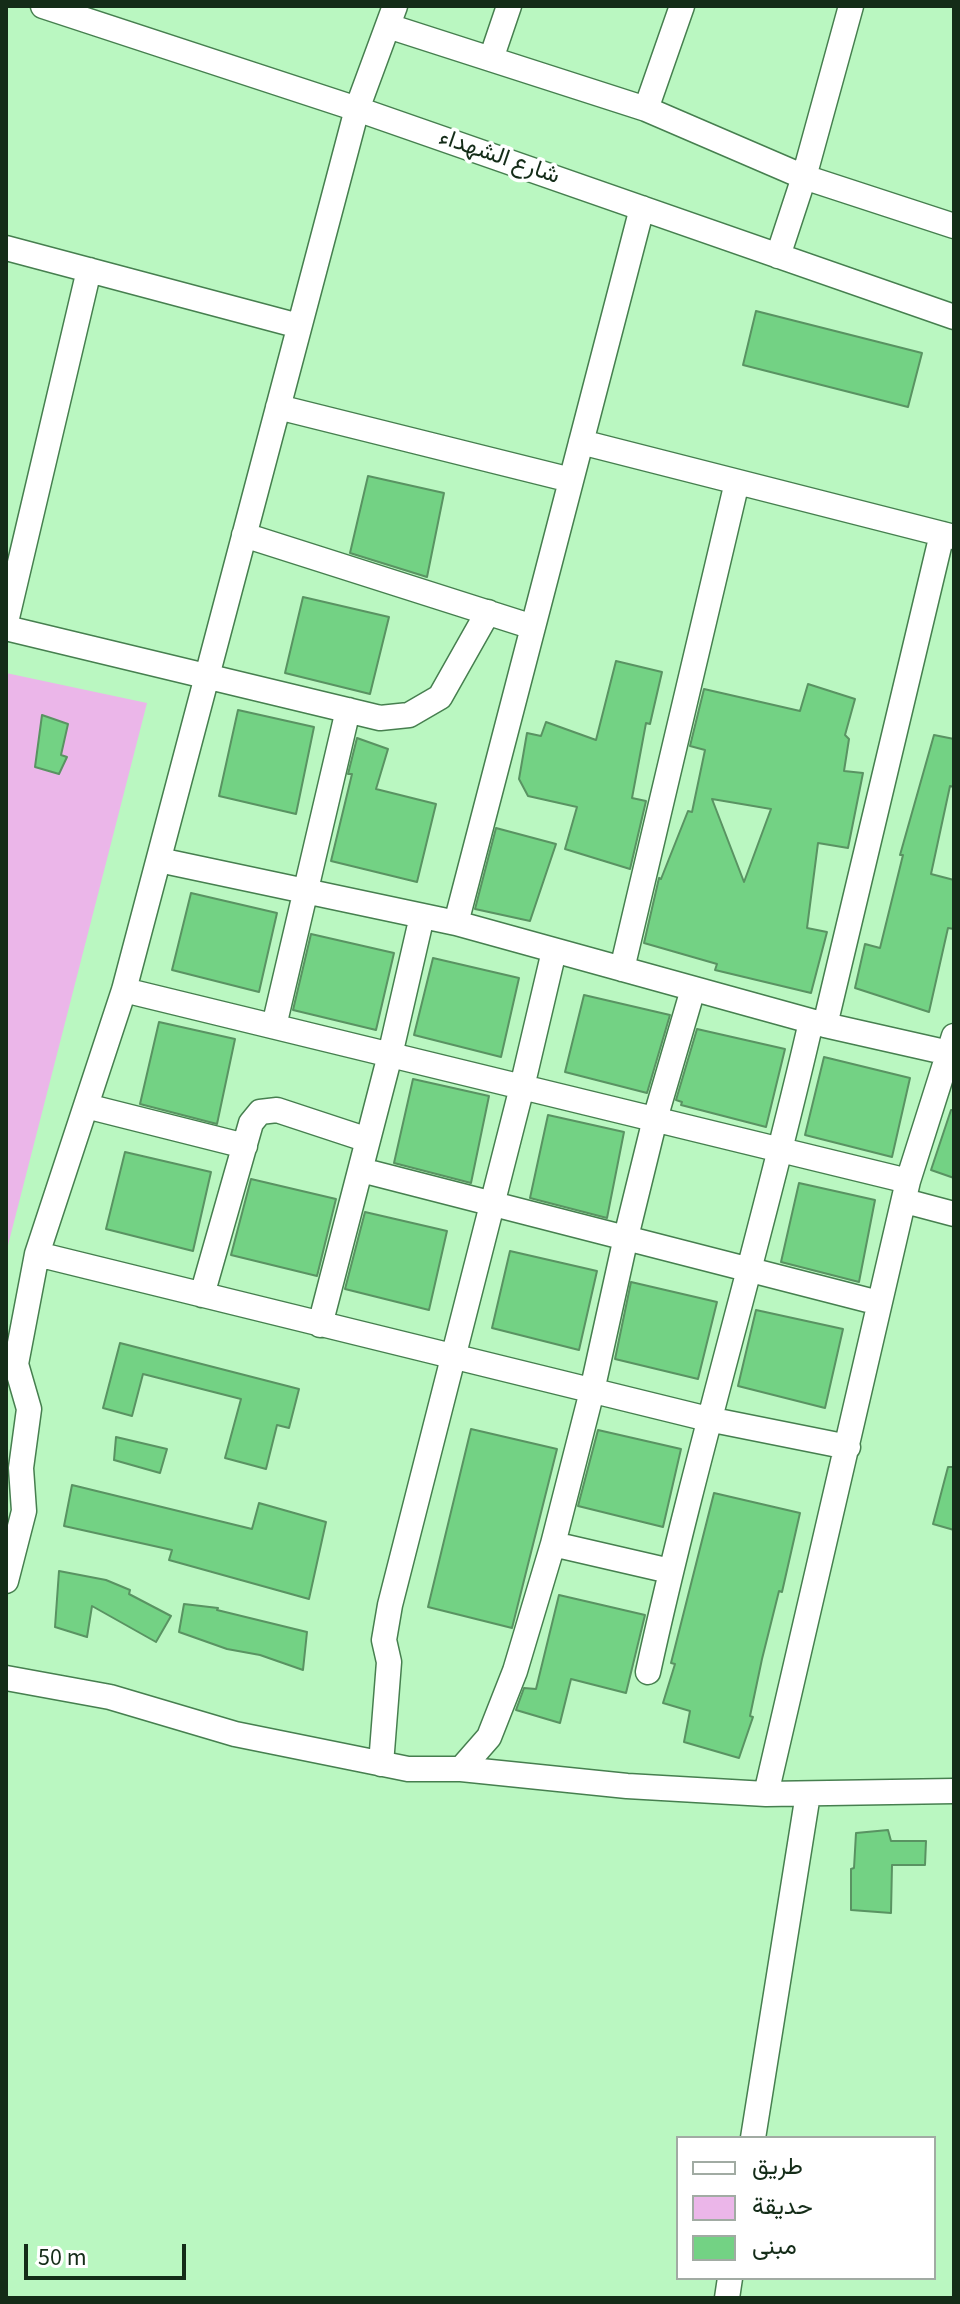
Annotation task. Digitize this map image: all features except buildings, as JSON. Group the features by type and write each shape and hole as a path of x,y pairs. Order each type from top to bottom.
{"street":[{"name":"شارع الشهداء","path":"43,6 357,109 954,317"},
{"path":"491,59 509,6"},
{"path":"646,109 682,6"},
{"path":"778,256 804,177 851,6"},
{"path":"6,1581 24,1511 21,1468 29,1409 16,1364 37,1254 124,990 357,109 391,16 491,59 646,109 804,177 954,226"},
{"path":"456,923 642,208"},
{"path":"6,248 299,326"},
{"path":"89,270 6,625 380,718 409,715 440,697 488,612"},
{"path":"278,407 571,480"},
{"path":"581,442 948,535 818,1024 708,1419 648,1672"},
{"path":"622,969 737,482"},
{"path":"244,535 533,627"},
{"path":"274,1026 348,710"},
{"path":"159,860 456,923 818,1024 952,1045 906,1191 766,1794"},
{"path":"320,1325 390,1055 422,916"},
{"path":"381,1764 389,1662 384,1640 390,1605 554,951"},
{"path":"461,1769 489,1737 503,1706 553,1544 655,1119 693,989"},
{"path":"124,990 782,1150 906,1191 954,1214"},
{"path":"86,1106 245,1146"},
{"path":"202,1295 251,1123 260,1112 277,1110 368,1140"},
{"path":"361,1170 879,1303"},
{"path":"37,1254 708,1419 848,1447"},
{"path":"553,1544 670,1571"},
{"path":"6,1678 110,1697 235,1734 408,1769 461,1769 627,1786 766,1794 954,1791"},
{"path":"753,2136 808,1794"}],"green space":[{"path":"6,673 147,703 6,1253"}]}
